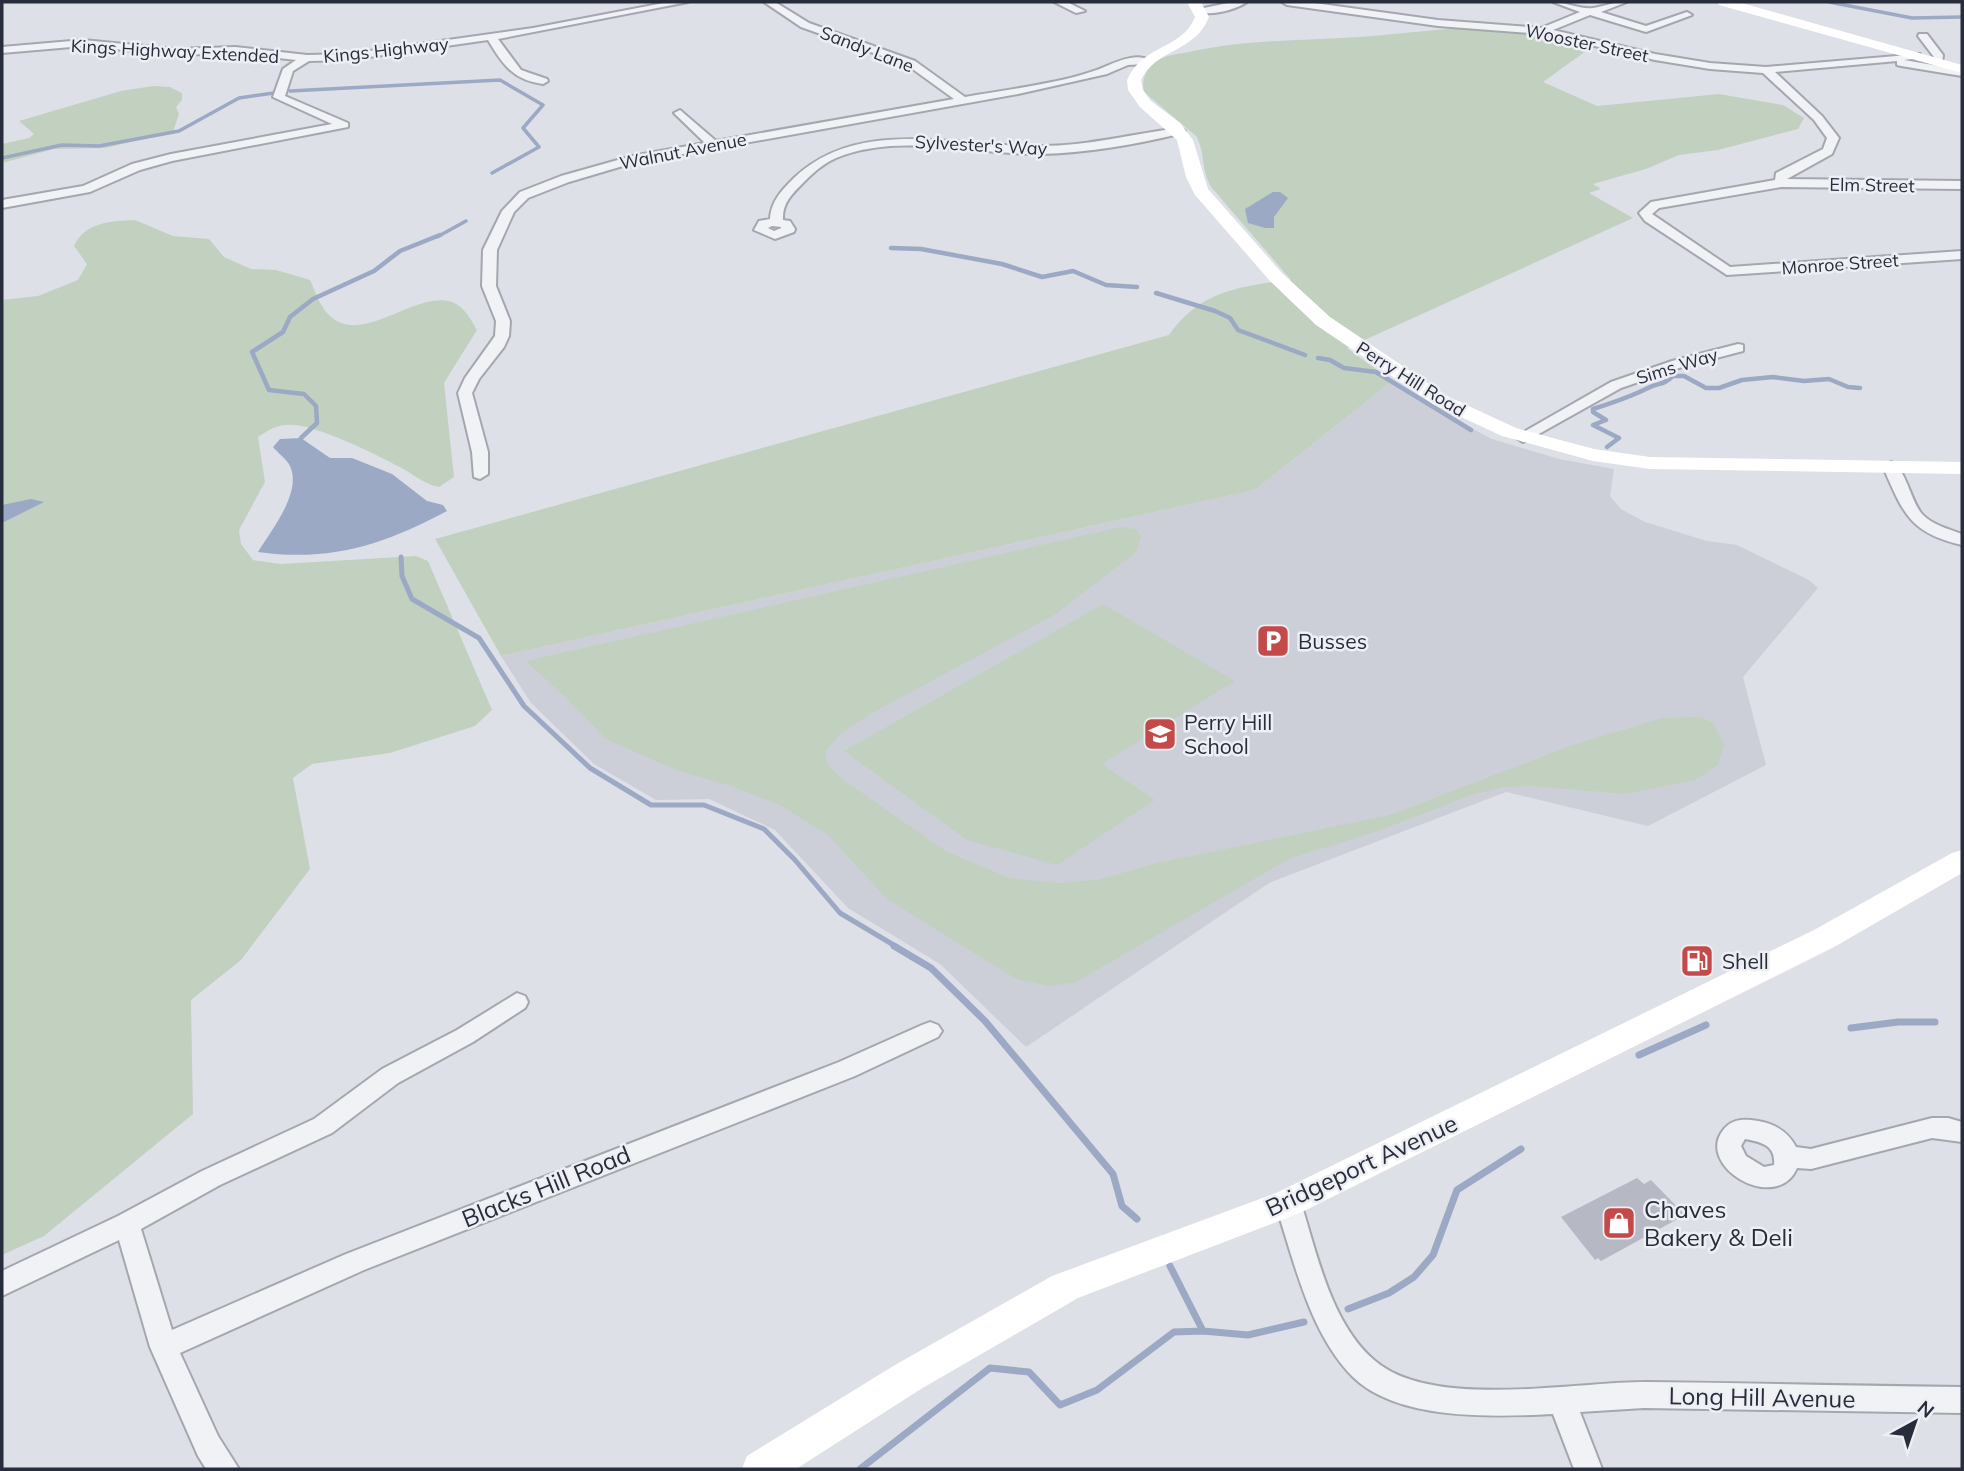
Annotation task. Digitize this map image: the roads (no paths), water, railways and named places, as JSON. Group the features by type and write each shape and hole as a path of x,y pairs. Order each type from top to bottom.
{"street":[{"name":"Kings Highway","path":"2,204 86,188 136,167 171,158 344,125 279,97 288,69 307,58 348,57 492,38 683,2"},
{"name":"Sandy Lane","path":"769,2 805,25 911,63 962,100"},
{"path":"1059,2 1080,10"},
{"path":"1179,131 1146,105 1136,92 1135,75 1145,61 1196,31 1201,21 1197,6 1224,9 1242,2"},
{"name":"Wooster Street","path":"1287,2 1438,23 1543,31 1683,63 1766,70 1916,56"},
{"path":"1316,6 1330,2"},
{"path":"1558,2 1646,29 1687,15"},
{"path":"1543,31 1622,2"},
{"name":"Wooster Street","path":"1724,2 1962,71"},
{"path":"1923,36 1939,57 1938,62"},
{"path":"492,38 513,71 522,78 542,81"},
{"name":"Kings Highway Extended","path":"2,50 83,43 177,51 235,50 307,58"},
{"name":"Wooster Street","path":"1886,60 1962,71"},
{"name":"Walnut Avenue","path":"480,474 480,452 466,393 472,378 499,344 502,336 503,321 489,286 490,250 508,211 524,195 565,179 632,160 1077,78 1130,61 1145,61"},
{"path":"1766,70 1818,118 1833,138 1828,151 1780,176 1781,183"},
{"path":"680,113 712,144"},
{"name":"Sylvester's Way","path":"777,222 778,207 784,193 824,160 842,153 908,141 979,149 1043,150 1179,131"},
{"name":"Perry Hill Road","path":"1179,131 1188,145 1193,177 1200,191 1276,277 1310,310 1346,338 1440,400 1472,417 1523,437 1593,455 1650,463 1962,468"},
{"name":"Elm Street","path":"1719,268 1645,213 1649,208 1781,183 1962,185"},
{"name":"Monroe Street","path":"1719,268 1736,271 1962,255"},
{"name":"Sims Way","path":"1616,385 1677,364 1738,348"},
{"path":"1523,437 1616,385"},
{"path":"1891,467 1911,515 1921,524 1962,540"},
{"name":"Bridgeport Avenue","path":"761,1469 908,1377 1065,1287 1288,1203 1825,938 1962,860"},
{"path":"2,1284 127,1224 178,1195 323,1126 390,1076 465,1035 517,1002"},
{"name":"Blacks Hill Road","path":"164,1347 355,1262 847,1069 930,1031"},
{"path":"1789,1157 1811,1159 1932,1128 1948,1128 1962,1132"},
{"name":"Long Hill Avenue","path":"1288,1203 1312,1275 1342,1343 1364,1370 1390,1387 1432,1397 1562,1402 1644,1395 1962,1399"},
{"path":"127,1224 164,1347 208,1446 225,1469"},
{"path":"1562,1402 1588,1469"}],"water":[{"path":"1273,192 1280,192 1288,198 1274,217 1274,228 1248,223 1245,209"},
{"path":"301,438 330,458 352,458 392,474 427,501 443,505 447,511 401,533 356,548 309,555 258,552 284,510 292,486 293,475 289,464 273,447 280,439"},
{"path":"31,499 44,502 2,523 2,505"}],"waterway":[{"path":"1829,2 1912,18 1962,17"},
{"path":"290,91 500,80 543,105 523,128 539,147 492,173"},
{"path":"2,158 62,145 99,146 179,131 239,98 274,93"},
{"path":"437,237 466,221"},
{"path":"299,445 301,438 317,423 316,406 304,394 269,390 252,352 283,332 290,317 313,299 374,271 400,251 440,235"},
{"path":"891,248 921,249 1002,264 1042,277 1073,271 1106,285 1137,287"},
{"path":"1156,293 1215,311 1230,318 1238,330 1305,355"},
{"path":"1318,358 1330,360 1344,368 1376,372 1471,430"},
{"path":"1607,447 1619,438 1593,425 1606,420 1593,412 1593,409 1664,383 1673,376 1684,376 1706,388 1719,388 1742,380 1773,377 1804,381 1829,379 1848,387 1860,388"},
{"path":"401,557 402,576 412,599 479,638 524,706 590,768 651,805 704,805 764,829 795,860 840,913 897,947"},
{"path":"894,946 931,968 985,1021 1113,1174 1122,1206 1137,1219"},
{"path":"1851,1028 1898,1022 1935,1022"},
{"path":"1639,1055 1706,1025"},
{"path":"1348,1309 1389,1293 1414,1277 1433,1255 1457,1190 1521,1149"},
{"path":"1170,1266 1203,1331"},
{"path":"1203,1331 1248,1335 1304,1322"},
{"path":"860,1469 990,1368 1029,1372 1060,1405 1097,1390 1174,1332 1203,1331"}],"place":[{"name":"Busses","path":"1273,641"},
{"name":"Perry Hill School","path":"1160,734"},
{"name":"Shell","path":"1697,961"},
{"name":"Chaves Bakery & Deli","path":"1619,1223"}]}
